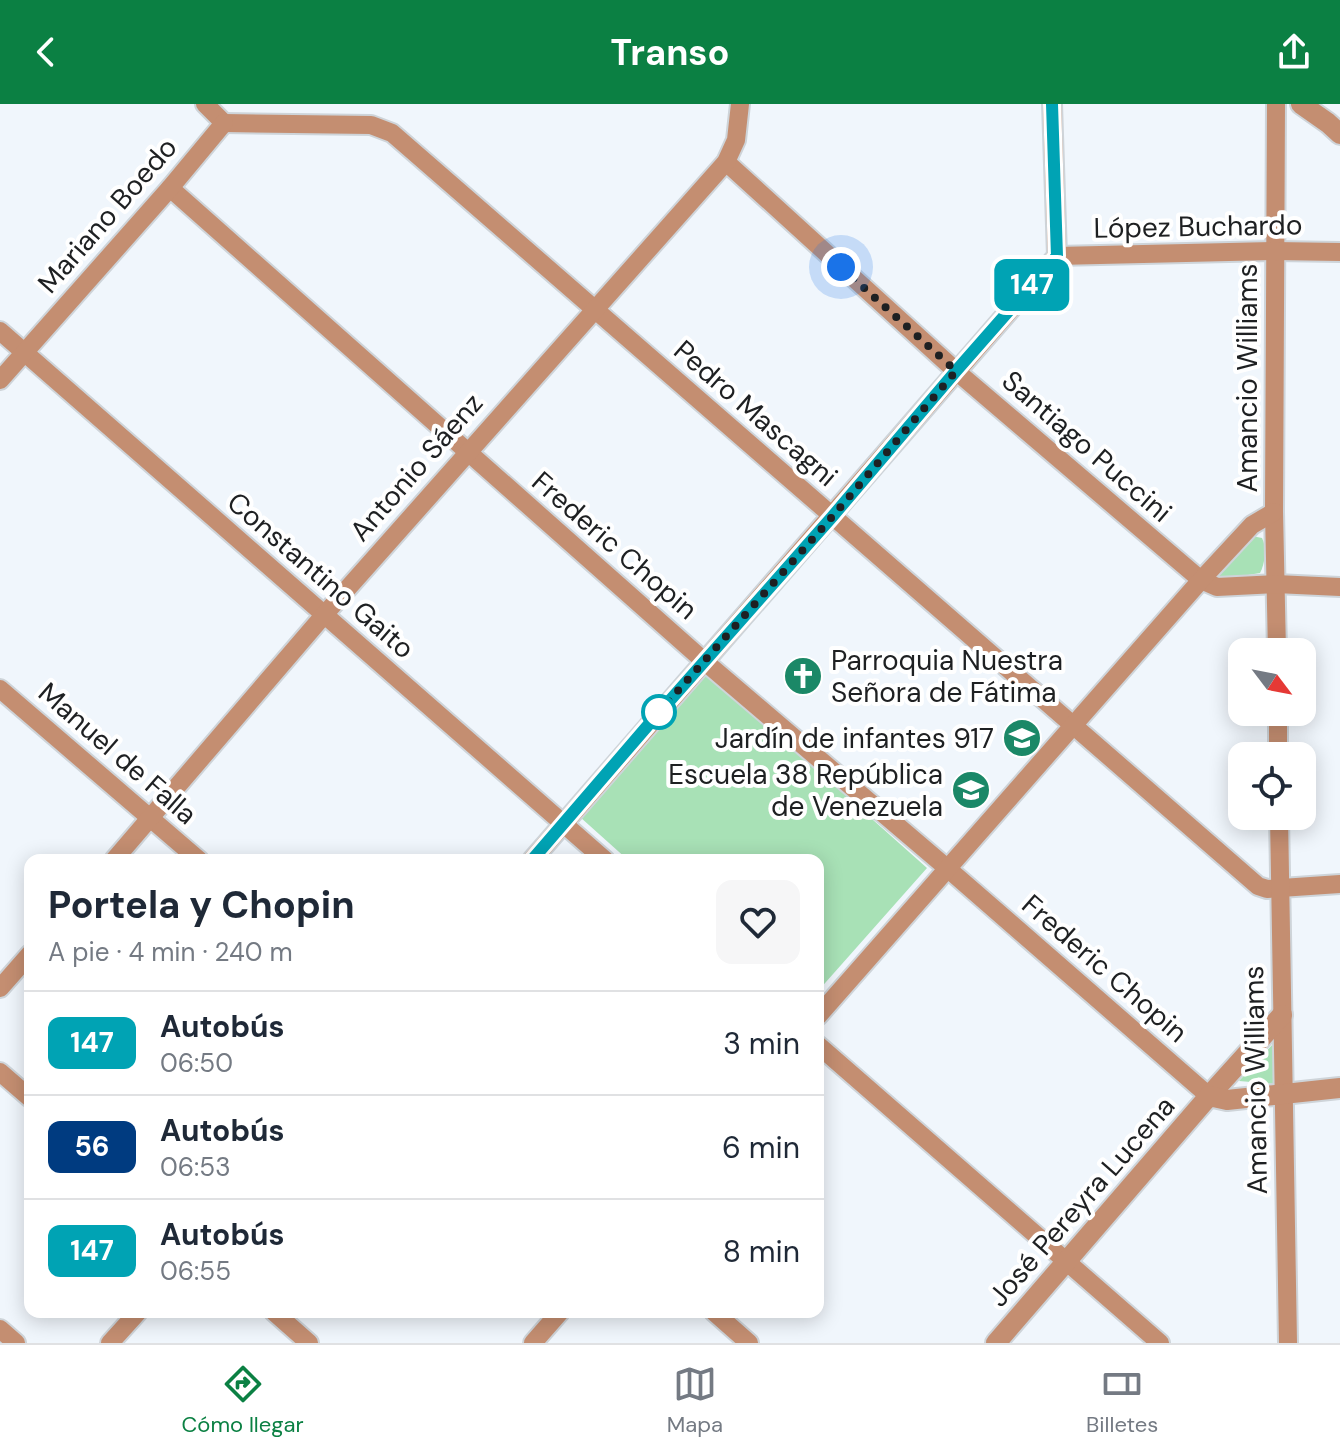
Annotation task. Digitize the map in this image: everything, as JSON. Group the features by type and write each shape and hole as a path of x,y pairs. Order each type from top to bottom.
{"street":[{"path":"205,104 224,123"},
{"name":"Antonio Sáenz","path":"119,854 324,615 726,162 736,140 740,104"},
{"path":"537,854 1057,256 1052,104"},
{"name":"Amancio Williams","path":"1276,104 1274,512 1277,638"},
{"path":"1301,104 1340,134"},
{"name":"Mariano Boedo","path":"0,380 224,123"},
{"name":"Pedro Mascagni","path":"224,123 371,125 392,133 1258,886 1267,889 1340,884"},
{"name":"Santiago Puccini","path":"726,162 956,371 1201,580"},
{"name":"Frederic Chopin","path":"170,188 704,661 1209,1096"},
{"name":"López Buchardo","path":"1057,256 1340,252"},
{"name":"Constantino Gaito","path":"0,331 598,854"},
{"path":"824,1009 1201,580 1252,525 1274,512"},
{"path":"1201,580 1217,587 1276,584 1340,587"},
{"name":"Manuel de Falla","path":"0,689 192,854"},
{"name":"Amancio Williams","path":"1279,830 1288,1343"},
{"path":"0,988 24,961"},
{"name":"José Pereyra Lucena","path":"996,1343 1282,1015"},
{"path":"824,1050 1160,1343"},
{"path":"0,1072 24,1093"},
{"name":"José Pereyra Lucena","path":"1209,1096 1227,1100 1340,1088"},
{"path":"110,1343 133,1318"},
{"path":"281,1318 309,1343"},
{"path":"533,1343 555,1318"},
{"path":"721,1318 749,1343"},
{"path":"0,1329 16,1343"}],"green space":[{"path":"1252,536 1262,538 1264,546 1260,573 1224,579 1217,574"},
{"path":"708,673 927,868 824,984 824,854 621,854 580,817"},
{"path":"1273,1044 1275,1084 1239,1081"}],"bus line":[{"name":"147","path":"537,854 1057,256 1052,104"}],"place":[{"name":"Parroquia Nuestra Señora de Fátima","path":"803,676"},
{"name":"Jardín de infantes 917","path":"1022,738"},
{"name":"Escuela 38 República de Venezuela","path":"971,790"}],"route":[{"path":"659,712 956,371 841,267"}]}
